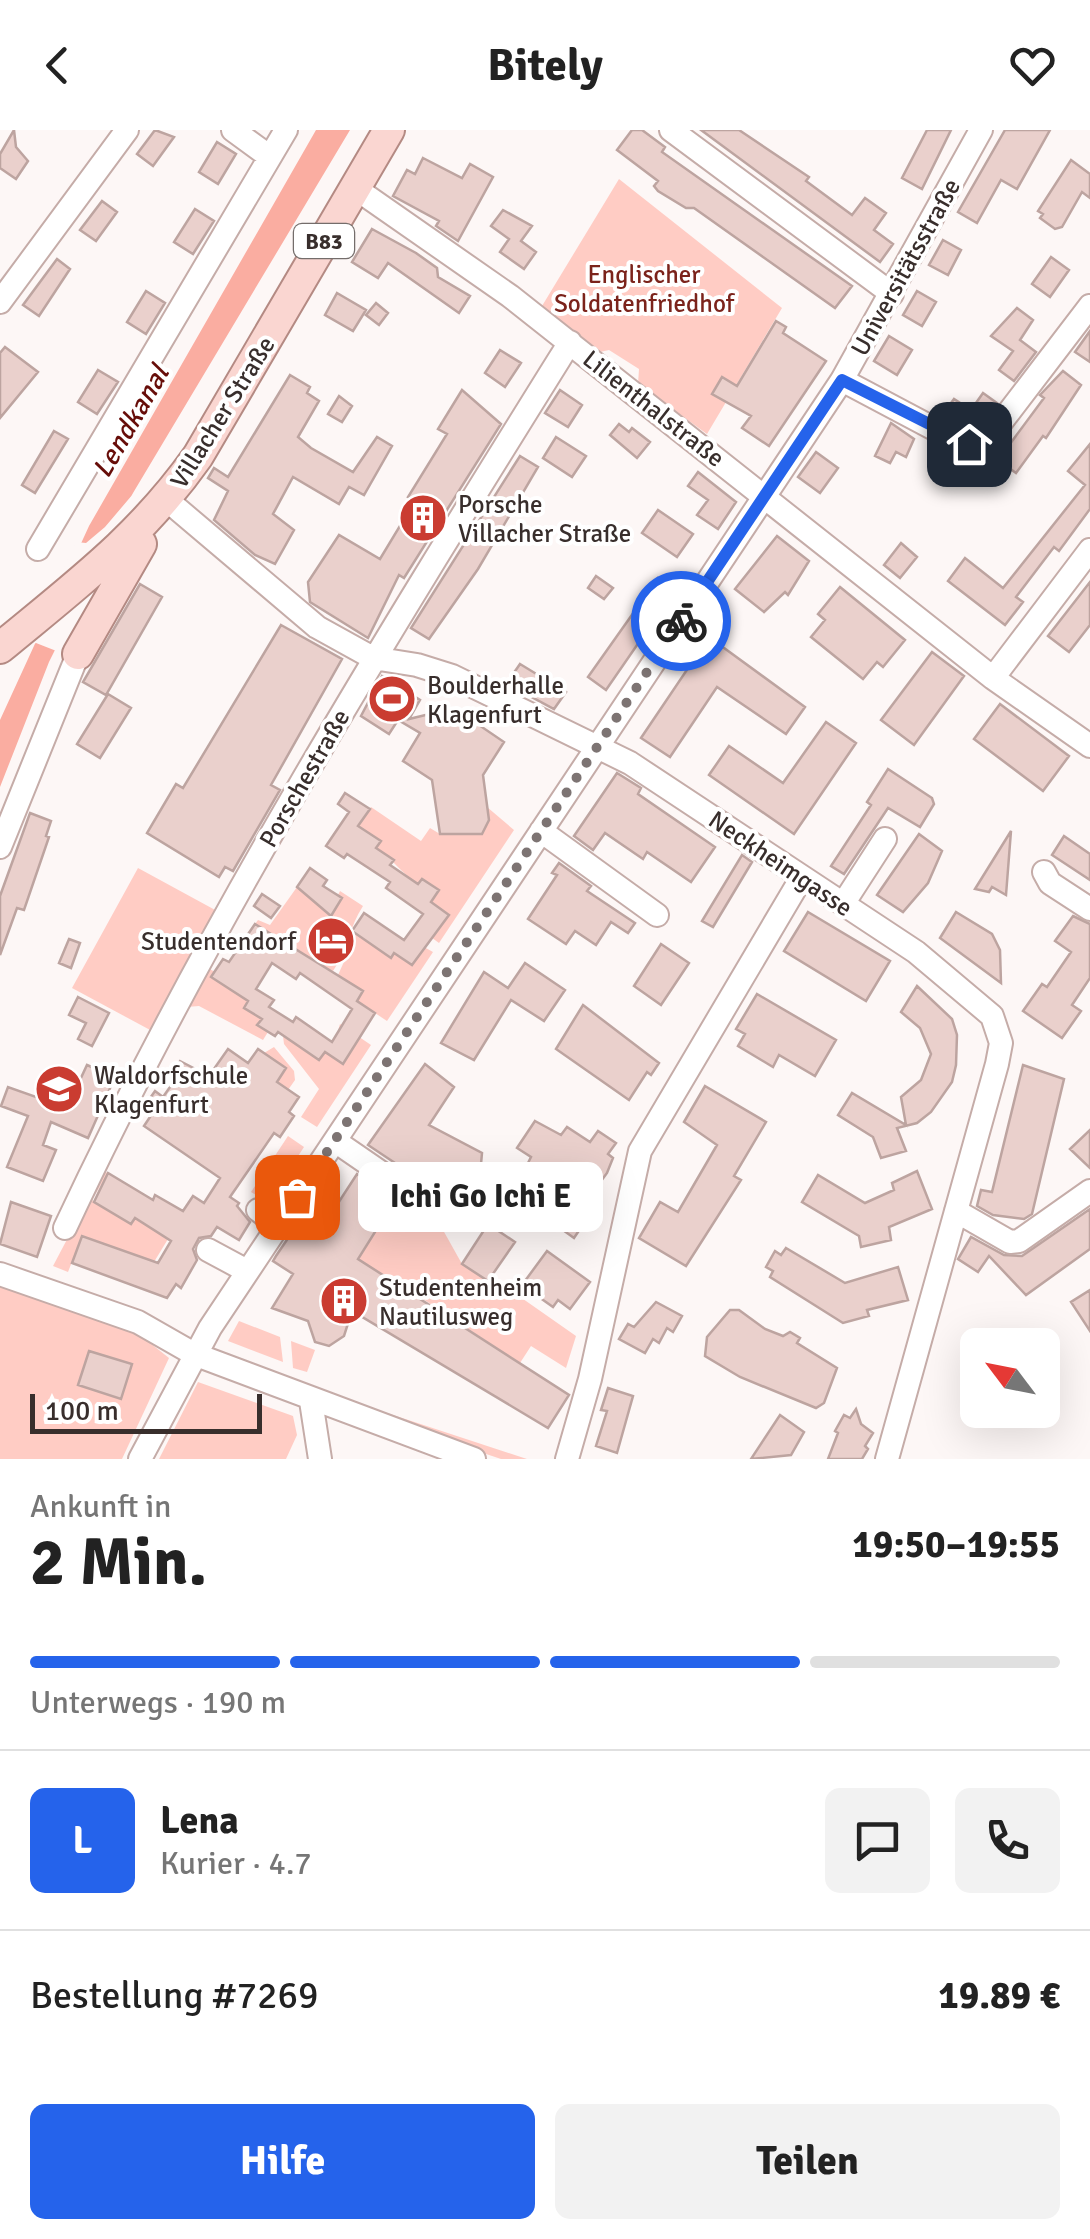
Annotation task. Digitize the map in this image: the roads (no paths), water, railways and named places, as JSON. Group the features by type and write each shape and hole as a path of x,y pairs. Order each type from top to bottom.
{"main road":[{"name":"Villacher Straße","path":"9,640 85,582 167,500 198,456 389,130"},
{"path":"78,654 167,500"},
{"path":"78,654 88,615 85,582"}],"street":[{"path":"0,302 127,130"},
{"path":"233,130 270,157"},
{"path":"38,549 286,130"},
{"name":"Universitätsstraße","path":"140,1459 194,1354 247,1271 842,380 981,130"},
{"path":"679,132 892,294"},
{"name":"Lilienthalstraße","path":"355,188 570,342 992,678 1090,746"},
{"path":"842,380 959,442 986,442 1090,306"},
{"name":"Porschestraße","path":"65,1228 110,1133 323,761 372,658 570,342"},
{"name":"Neckheimgasse","path":"167,500 317,627 372,658 417,664 452,676 539,728 597,747 630,763 929,963 982,1006 999,1030 997,1064 888,1459"},
{"path":"992,678 1090,550"},
{"path":"0,848 78,654"},
{"path":"541,832 657,915"},
{"path":"842,904 885,839"},
{"path":"1044,872 1050,883 1090,909"},
{"path":"567,1459 590,1379 640,1152 802,877"},
{"path":"334,1141 418,1198"},
{"path":"956,1211 1010,1242 1020,1241 1090,1192"},
{"path":"258,1210 278,1225"},
{"path":"208,1250 247,1271"},
{"path":"0,1274 138,1322 194,1354 474,1459"},
{"path":"311,1401 320,1459"}],"place":[{"name":"Porsche Villacher Straße","path":"423,518"},
{"name":"Boulderhalle Klagenfurt","path":"392,699"},
{"name":"Studentendorf","path":"331,941"},
{"name":"Waldorfschule Klagenfurt","path":"59,1089"},
{"name":"Ichi Go Ichi E","path":"297,1197"},
{"name":"Studentenheim Nautilusweg","path":"344,1301"}],"park label":[{"name":"Englischer Soldatenfriedhof","path":"644,288"}],"water label":[{"name":"Lendkanal","path":"130,421"}]}
